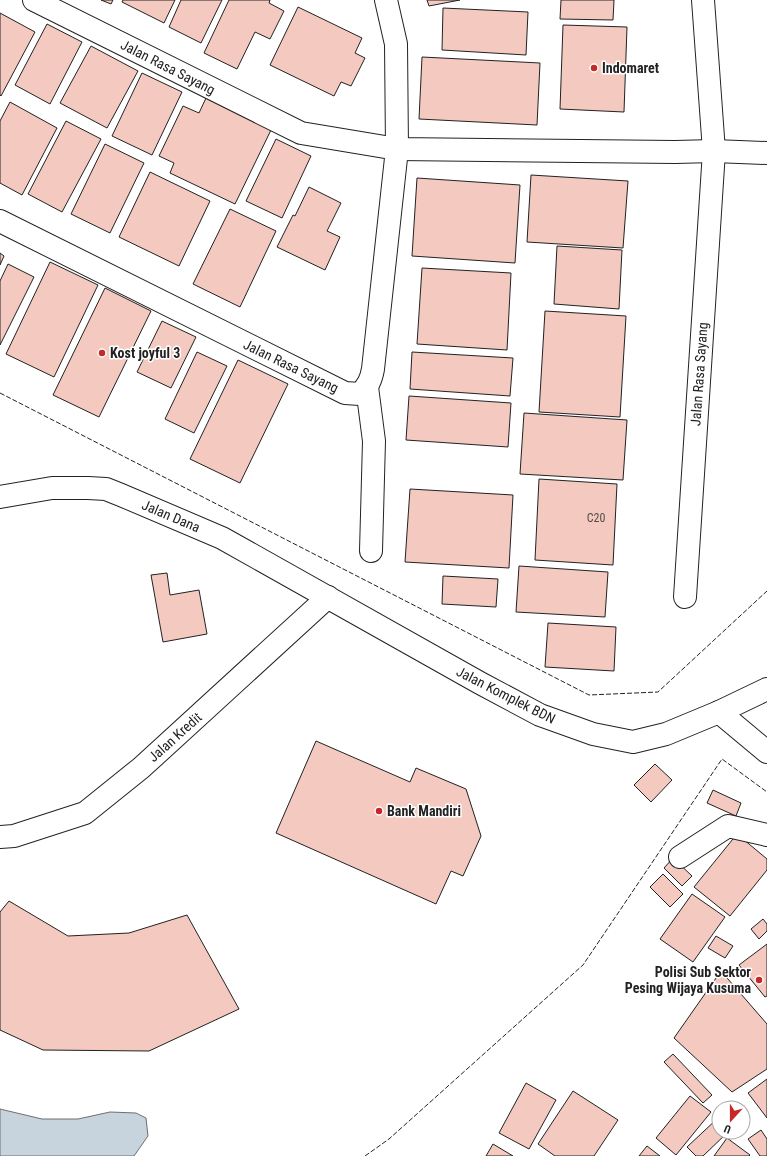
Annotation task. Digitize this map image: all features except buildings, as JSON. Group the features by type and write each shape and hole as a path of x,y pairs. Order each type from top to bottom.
{"street":[{"name":"Jalan Rasa Sayang","path":"34,0 302,133 397,149 767,152"},
{"path":"371,551 374,441 367,387 374,368 397,149 396,44 386,0"},
{"name":"Jalan Rasa Sayang","path":"685,597 714,151 703,0"},
{"name":"Jalan Rasa Sayang","path":"0,221 345,393 360,394 367,387"},
{"name":"Jalan Dana","path":"0,497 52,488 106,489 222,538 328,597"},
{"name":"Jalan Komplek BDN","path":"328,597 480,683 540,715 593,734 633,742 666,734 767,689"},
{"name":"Jalan Kredit","path":"0,837 14,836 85,813 141,768 328,597"},
{"path":"718,712 767,752"},
{"path":"680,857 728,826 767,835"}],"shaded area":[{"path":"0,1109 42,1119 78,1119 110,1112 136,1113 146,1118 148,1136 134,1156 0,1156"}],"fence":[{"path":"0,393 589,695 658,692 767,591"},
{"path":"365,1156 389,1139 583,965 722,759 767,792"}],"place":[{"name":"Indomaret","path":"594,68"},
{"name":"Kost joyful 3","path":"102,353"},
{"name":"Bank Mandiri","path":"379,811"},
{"name":"Polisi Sub Sektor Pesing Wijaya Kusuma","path":"759,980"}]}
